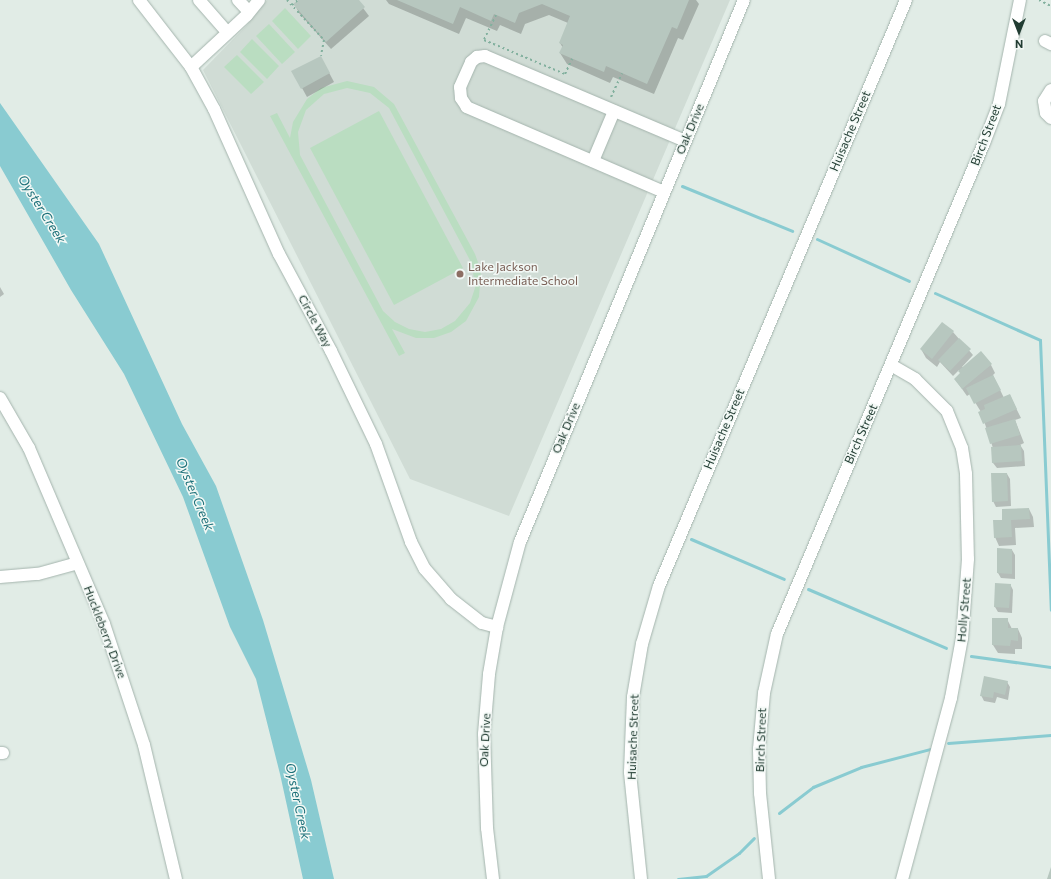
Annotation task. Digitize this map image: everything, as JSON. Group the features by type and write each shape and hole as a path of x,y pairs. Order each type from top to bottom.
{"street":[{"name":"Circle Way","path":"139,0 191,67 214,109 279,254 360,410 394,490 411,542 425,569 457,604 482,623 497,627"},
{"path":"199,0 227,32"},
{"path":"238,0 250,12"},
{"path":"191,67 250,12 259,0"},
{"name":"Oak Drive","path":"493,879 483,767 489,674 497,627 527,521 744,0"},
{"name":"Huisache Street","path":"641,879 630,772 634,697 642,644 658,586 906,0"},
{"name":"Birch Street","path":"769,879 760,794 758,749 769,666 777,634 827,511 891,365 999,104 1020,0"},
{"path":"664,192 467,107 461,98 460,87 471,62 477,57 484,56 685,141"},
{"path":"1051,90 1044,101 1046,113 1051,118"},
{"path":"593,161 611,109"},
{"name":"Holly Street","path":"891,365 915,379 947,412 962,448 966,474 968,560 962,638 951,698 902,879"},
{"name":"Huckleberry Drive","path":"0,398 32,454 104,624 144,745 176,879"},
{"path":"0,578 38,574 78,563"}],"path":[{"path":"287,0 324,40 321,56"},
{"path":"292,5 298,0"},
{"path":"1039,0 1051,6"},
{"path":"496,15 484,40 565,74 572,58"},
{"path":"611,109 622,73"}],"shaded area":[{"name":"Lake Jackson Intermediate School","path":"267,0 730,0 509,516 410,479 203,70 247,25"}],"green space":[{"path":"285,8 311,36 298,49 272,21"},
{"path":"269,24 295,52 282,64 256,36"},
{"path":"252,39 279,66 267,79 240,52"},
{"path":"237,55 264,82 251,94 224,67"},
{"path":"347,81 374,87 394,104 475,254 481,271 479,297 466,321 451,332 434,338 416,338 392,329 405,353 399,356 270,116 277,113 290,138 293,122 307,99 321,88","holes":["347,88 370,93 389,108 472,264 475,288 470,303 455,321 441,329 425,332 409,329 395,322 383,311 300,155 298,132 306,110 324,94"]},
{"path":"379,111 463,268 394,305 310,148"}],"water":[{"name":"Oyster Creek","path":"0,103 99,244 182,424 216,486 263,620 311,780 334,879 303,879 280,774 256,679 230,627 183,497 124,374 71,290 0,166"}],"building":[{"path":"298,0 359,0 365,7 326,42 293,4"},
{"path":"397,0 689,0 677,29 672,27 647,84 606,66 604,72 559,53 563,45 559,43 570,16 542,4 519,13 515,23 494,14 491,21 460,7 453,24"},
{"path":"321,56 330,73 301,89 291,71"},
{"path":"942,322 954,331 932,359 920,349"},
{"path":"959,338 971,349 950,371 938,360"},
{"path":"981,351 992,364 962,389 954,379 960,373 958,371"},
{"path":"993,375 1001,390 974,404 966,388"},
{"path":"1010,394 1017,409 983,424 978,412 985,409 984,405"},
{"path":"1015,419 1020,435 990,444 985,428"},
{"path":"1021,445 1022,461 992,463 991,447"},
{"path":"991,473 1007,473 1008,501 992,502"},
{"path":"1029,508 1030,519 1011,520 1012,537 994,538 993,520 1002,520 1002,509"},
{"path":"997,548 1012,549 1012,574 997,573"},
{"path":"995,583 1011,584 1009,608 994,607"},
{"path":"992,618 1008,618 1008,628 1018,628 1018,641 1011,640 1010,646 992,645"},
{"path":"984,676 1008,681 1005,695 994,692 993,698 980,696"},
{"path":"1051,867 1051,879 1047,879"}],"waterway":[{"path":"682,186 792,231"},
{"path":"817,239 909,281"},
{"path":"935,293 1040,340 1051,610"},
{"path":"691,539 784,579"},
{"path":"808,589 946,648"},
{"path":"971,656 1051,667"},
{"path":"948,743 1051,735"},
{"path":"779,813 813,787 861,767 930,749"},
{"path":"678,879 706,876 739,853 754,838"}],"place":[{"name":"Lake Jackson Intermediate School","path":"460,274"}]}
